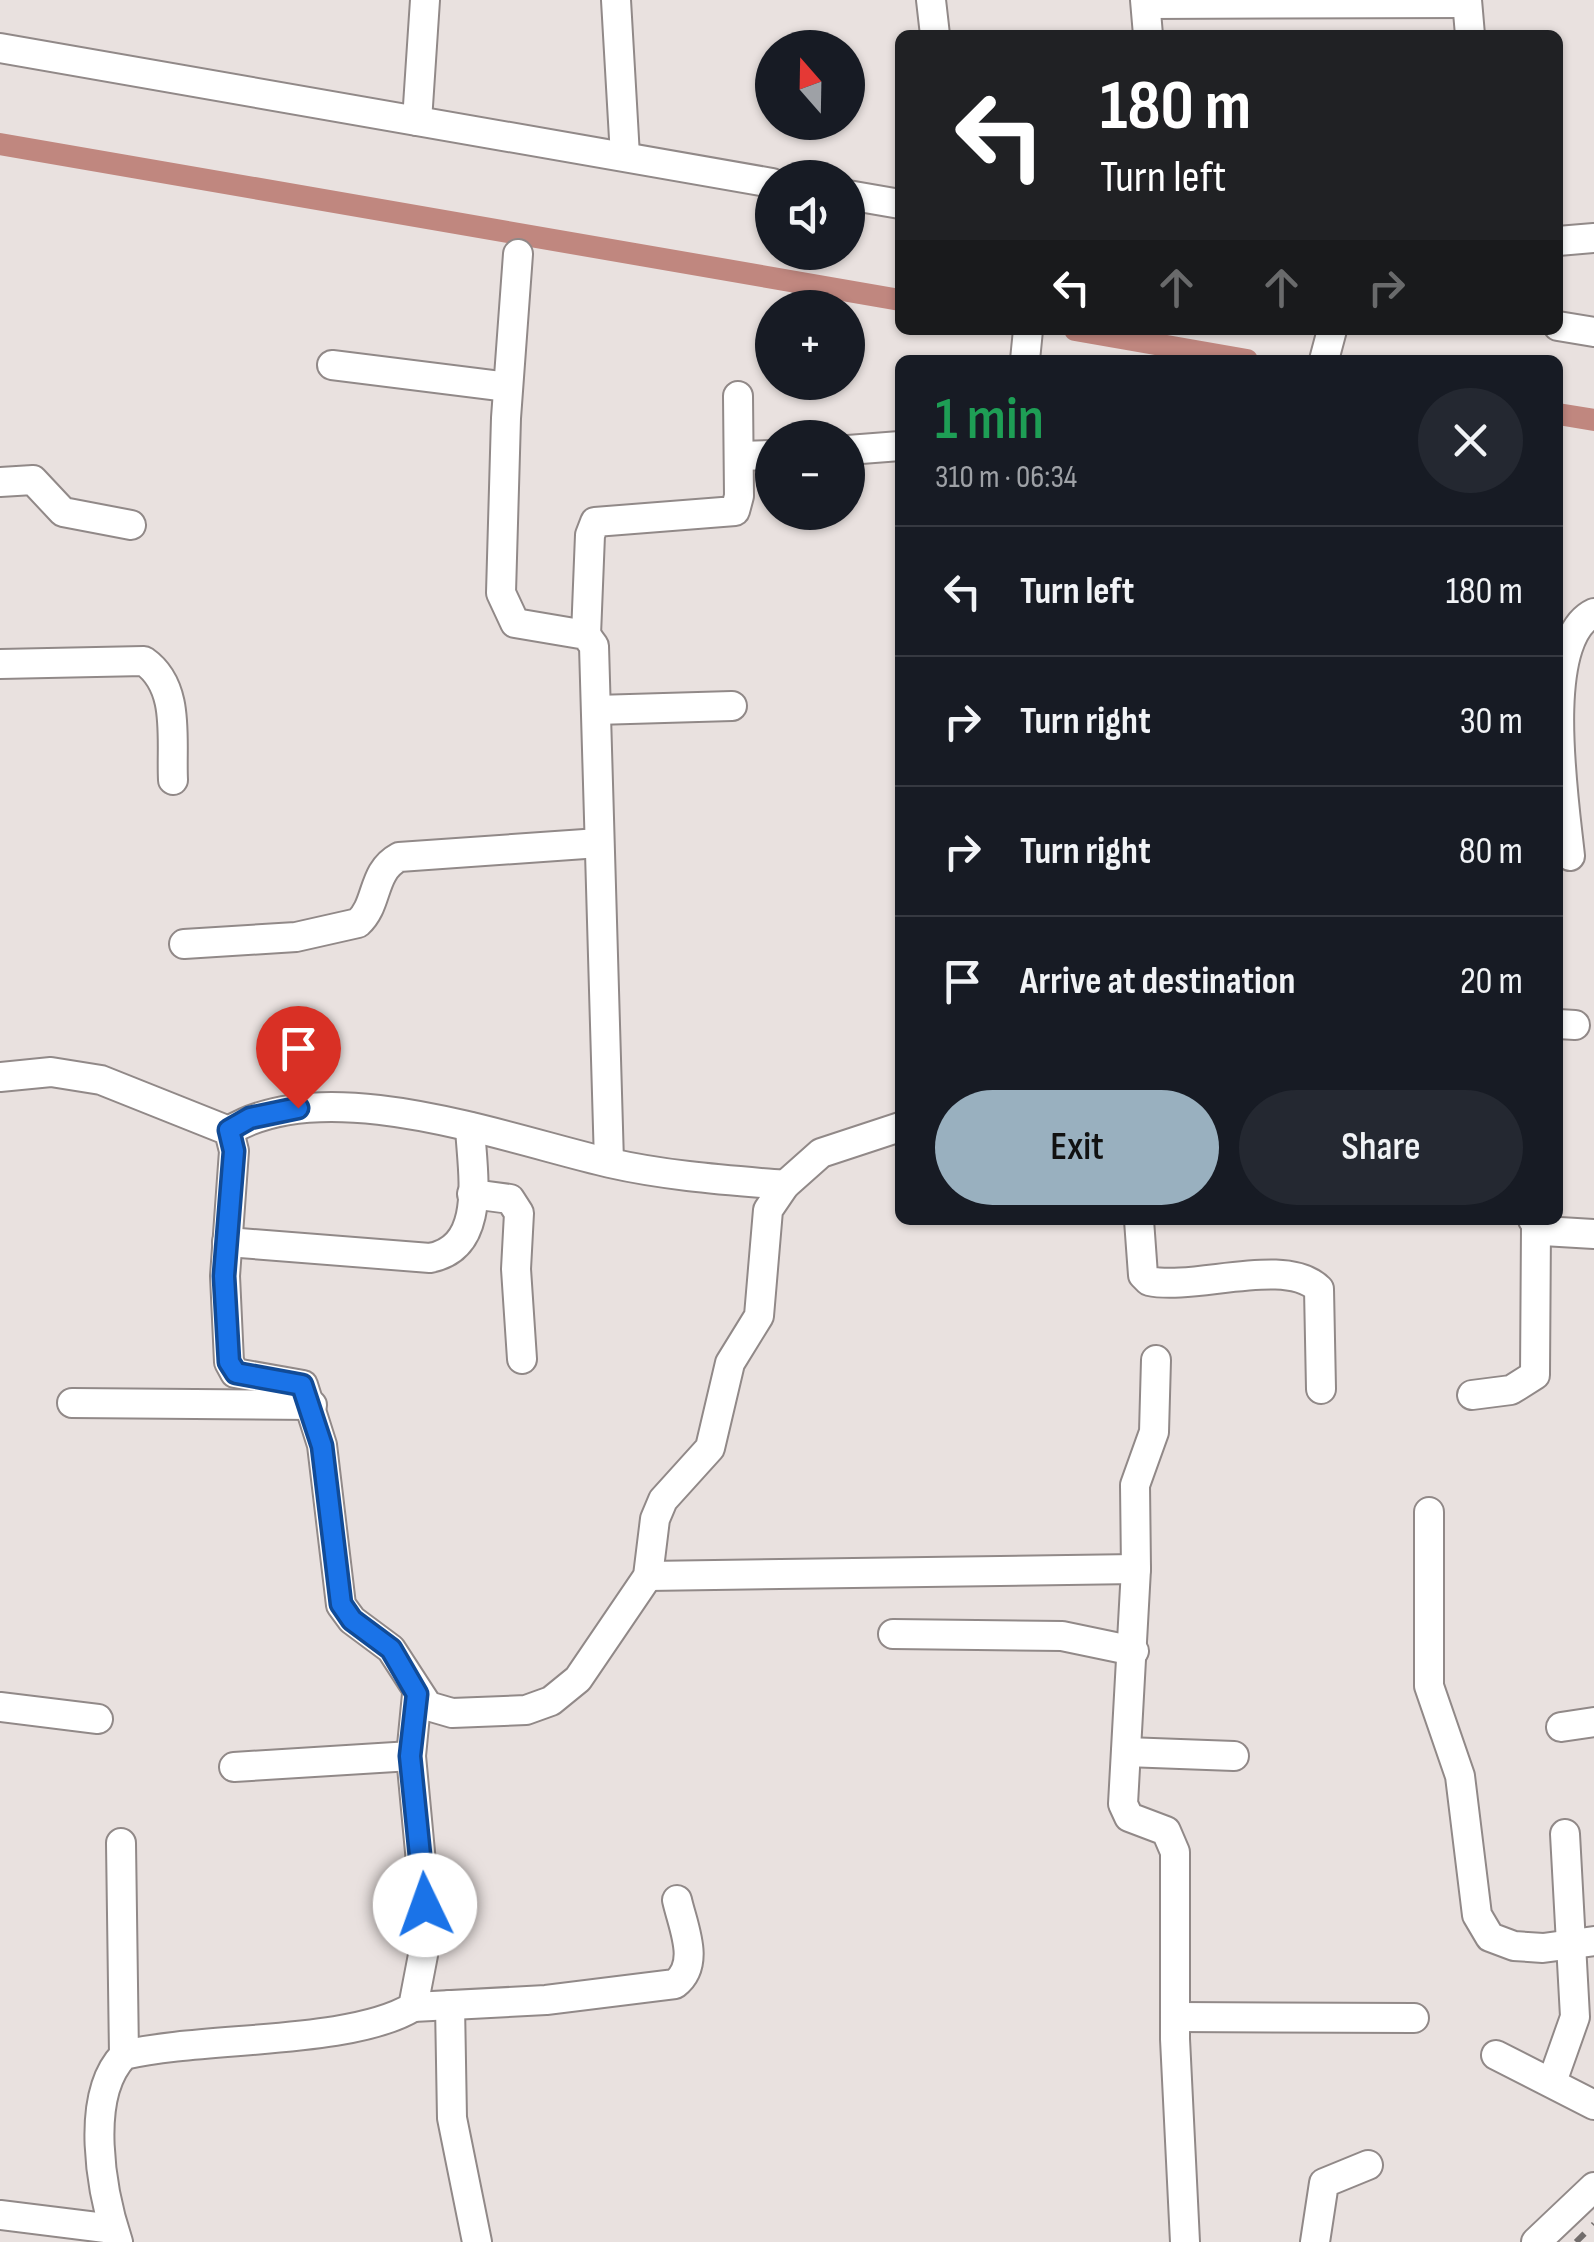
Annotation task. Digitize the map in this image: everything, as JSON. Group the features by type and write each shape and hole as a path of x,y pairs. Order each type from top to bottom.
{"street":[{"path":"418,121 425,0"},
{"path":"616,0 625,156"},
{"path":"931,0 934,30"},
{"path":"1148,30 1145,2 1467,1 1470,30"},
{"path":"0,48 755,180"},
{"path":"865,199 895,203"},
{"path":"1563,241 1594,238"},
{"path":"518,254 508,387 503,604 509,617 525,628 586,635"},
{"path":"1563,327 1594,332"},
{"path":"332,365 508,387"},
{"path":"609,1162 594,646 586,635 590,535 595,522 735,511 738,396"},
{"path":"865,449 895,446"},
{"path":"739,456 755,456"},
{"path":"0,482 33,480 63,512 131,524"},
{"path":"1594,590 1594,600"},
{"path":"1563,676 1581,625 1594,613"},
{"path":"0,664 144,661 164,684 170,698 173,780"},
{"path":"596,710 732,706"},
{"path":"1563,789 1570,856"},
{"path":"184,944 296,937 358,923 365,916 380,872 399,857 598,842"},
{"path":"0,1078 52,1072 101,1080 229,1130"},
{"path":"229,1130 250,1118 318,1106 470,1127 678,1176 784,1185"},
{"path":"227,1242 445,1256 464,1238 472,1194 470,1127"},
{"path":"229,1130 234,1151 227,1242 229,1362 236,1373 294,1380 302,1385 312,1405 322,1446 341,1604 352,1620 391,1649 428,1706 452,1714 526,1710 552,1700 578,1679 648,1576 655,1519 663,1500 710,1448 730,1364 759,1316 768,1210 784,1185 822,1153 895,1129"},
{"path":"472,1194 510,1199 519,1213 516,1270 522,1358"},
{"path":"1139,1225 1143,1275 1149,1281 1264,1276 1313,1282 1320,1289 1321,1389"},
{"path":"1472,1395 1511,1390 1535,1375 1534,1225"},
{"path":"1538,1225 1554,1233 1594,1234"},
{"path":"1156,1360 1154,1432 1134,1485 1134,1651 1123,1804 1129,1817 1166,1831 1174,1852 1185,2242"},
{"path":"72,1403 312,1405"},
{"path":"1430,1512 1428,1686 1460,1776 1478,1915 1490,1937 1500,1942 1543,1948 1583,1942"},
{"path":"648,1576 1136,1569"},
{"path":"893,1634 1062,1636 1134,1651"},
{"path":"414,2007 424,1954 425,1905 410,1756 417,1694"},
{"path":"0,1707 98,1718"},
{"path":"1560,1728 1594,1722"},
{"path":"1126,1752 1234,1756"},
{"path":"234,1767 410,1756"},
{"path":"1552,2082 1570,2043 1583,1942 1565,1834"},
{"path":"121,1843 124,2055"},
{"path":"0,2215 115,2235 99,2117 102,2088 111,2069 124,2055 369,2024 414,2007 546,2000 675,1984 684,1977 690,1957 677,1900"},
{"path":"450,2005 452,2118 477,2242"},
{"path":"1176,2017 1414,2018"},
{"path":"1496,2055 1594,2106"},
{"path":"1315,2242 1324,2184 1368,2165"},
{"path":"1536,2242 1594,2187"}],"waterway":[{"path":"0,144 895,299"},
{"path":"1104,335 1218,355"},
{"path":"1563,415 1594,420"}],"railway":[{"path":"1576,2242 1594,2224"}],"route":[{"path":"298,1108 250,1118 229,1130 234,1151 224,1276 229,1362 236,1373 294,1380 302,1385 312,1405 322,1446 341,1604 352,1620 391,1649 417,1694 410,1756 425,1905"}]}
